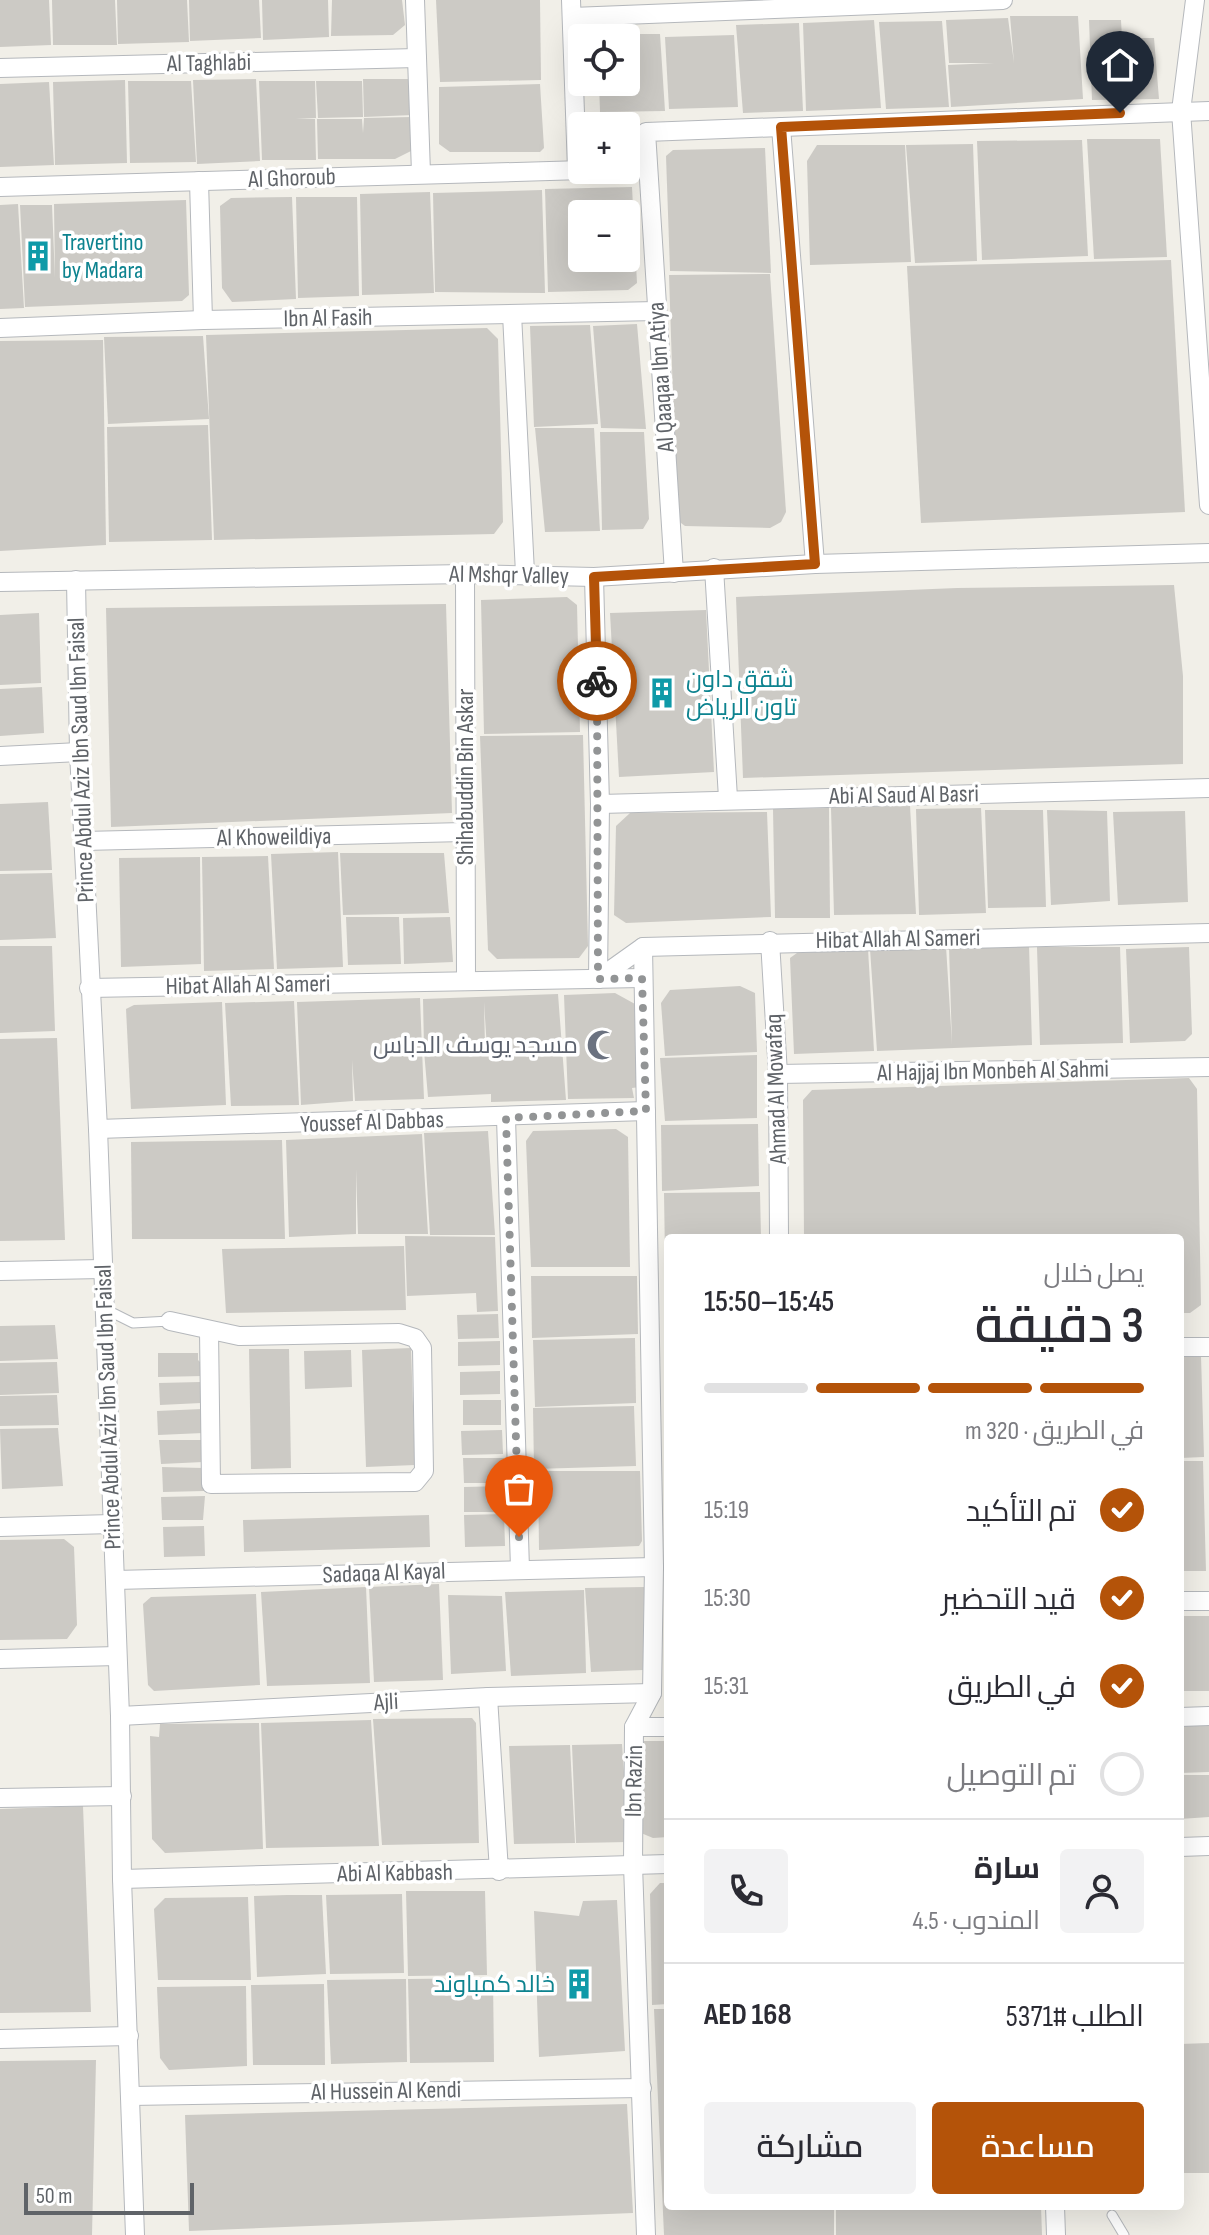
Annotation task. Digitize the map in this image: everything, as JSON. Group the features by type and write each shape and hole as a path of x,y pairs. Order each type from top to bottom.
{"street":[{"path":"415,0 421,173"},
{"path":"577,112 572,8 1003,0"},
{"path":"1195,0 1181,111 1209,505"},
{"name":"Al Taghlabi","path":"0,68 417,58"},
{"path":"815,564 781,127 1209,111"},
{"name":"Al Qaaqaa Ibn Atiya","path":"674,573 646,132 781,127"},
{"path":"640,168 647,168"},
{"name":"Al Ghoroub","path":"0,187 568,170"},
{"path":"199,181 203,320"},
{"name":"Ibn Al Fasih","path":"0,328 203,320 657,311"},
{"path":"512,314 525,573"},
{"name":"Al Mshqr Valley","path":"0,582 525,573 594,577 815,564 1209,553"},
{"path":"714,568 728,798"},
{"name":"Shihabuddin Bin Askar","path":"465,574 466,979"},
{"path":"594,577 600,804 598,979"},
{"name":"Prince Abdul Aziz Ibn Saud Ibn Faisal","path":"76,580 79,752 98,1129 120,1716 122,1879 135,2235"},
{"path":"0,756 79,752"},
{"name":"Abi Al Saud Al Basri","path":"600,804 728,798 1209,788"},
{"name":"Al Khoweildiya","path":"83,841 464,832"},
{"name":"Hibat Allah Al Sameri","path":"643,947 770,941 1209,933"},
{"name":"Ahmad Al Mowafaq","path":"770,941 778,1074 779,1234"},
{"path":"598,979 643,947"},
{"name":"Ibn Razin","path":"643,947 646,1111 660,1358 652,1693 634,1727 633,1865 646,2235"},
{"name":"Hibat Allah Al Sameri","path":"89,988 642,978"},
{"name":"Al Hajjaj Ibn Monbeh Al Sahmi","path":"778,1074 1209,1067"},
{"name":"Youssef Al Dabbas","path":"98,1129 506,1118 646,1111"},
{"path":"506,1118 520,1569"},
{"path":"0,1271 102,1269"},
{"path":"170,1321 239,1336 399,1333 415,1338 422,1348 424,1471 420,1478 415,1482 211,1484 209,1331"},
{"path":"1184,1347 1209,1347"},
{"path":"0,1527 112,1524"},
{"name":"Sadaqa Al Kayal","path":"115,1580 654,1567"},
{"path":"1184,1601 1209,1601"},
{"path":"0,1659 117,1656"},
{"name":"Ajli","path":"120,1716 488,1697 652,1693"},
{"path":"488,1697 499,1871"},
{"path":"1184,1717 1209,1716"},
{"path":"634,1727 664,1727"},
{"path":"0,1798 122,1796"},
{"path":"1184,1847 1209,1846"},
{"name":"Abi Al Kabbash","path":"122,1879 664,1864"},
{"path":"0,2039 129,2036"},
{"name":"Al Hussein Al Kendi","path":"130,2096 642,2088"},
{"path":"1055,2210 1056,2235"}],"lane":[{"path":"104,1309 133,1323 170,1321"},
{"path":"1112,2215 1124,2235"}],"building":[{"path":"0,0 49,0 51,45 0,47"},
{"path":"52,0 115,0 117,45 53,45"},
{"path":"117,0 187,0 189,42 118,44"},
{"path":"189,0 259,0 261,38 190,41"},
{"path":"262,0 328,0 329,37 263,40"},
{"path":"332,0 402,0 405,25 393,35 331,36"},
{"path":"436,0 540,0 541,80 440,82"},
{"path":"1010,16 1078,16 1083,99 951,107 948,65 994,63 949,63 946,20 1008,18 1014,63"},
{"path":"874,20 881,108 806,111 803,23"},
{"path":"1089,20 1121,20 1122,38 1154,38 1159,99 1092,100"},
{"path":"942,21 949,107 886,109 879,22"},
{"path":"799,23 803,111 743,113 736,25"},
{"path":"640,34 660,34 665,111 600,112 599,96 640,96"},
{"path":"734,35 738,107 669,109 665,37"},
{"path":"256,79 260,161 197,164 193,80"},
{"path":"363,79 411,79 413,115 364,117"},
{"path":"125,80 127,163 55,165 53,82"},
{"path":"128,81 191,81 196,162 130,163"},
{"path":"259,81 315,81 316,118 296,119 315,119 316,160 262,160"},
{"path":"316,81 362,81 363,117 318,118"},
{"path":"49,82 54,165 0,167 0,84"},
{"path":"540,84 544,148 540,152 450,152 439,144 439,87"},
{"path":"412,117 413,150 395,159 318,159 317,119 362,119 363,133 364,118"},
{"path":"1087,139 1160,139 1167,257 1094,259"},
{"path":"1082,140 1088,256 982,260 977,141"},
{"path":"973,144 977,261 915,263 906,145"},
{"path":"817,145 905,145 911,262 810,265 807,161"},
{"path":"765,148 771,273 670,271 666,156 673,150"},
{"path":"632,187 633,200 568,200 568,272 636,272 637,283 628,290 548,292 545,189"},
{"path":"542,190 545,293 435,292 433,193"},
{"path":"430,192 434,293 362,295 360,194"},
{"path":"292,197 296,299 232,302 222,288 220,206 231,198"},
{"path":"296,197 357,197 359,296 298,298"},
{"path":"186,200 189,295 182,301 25,307 20,205 52,205 55,278 54,204"},
{"name":"Travertino by Madara","path":"18,204 24,308 0,309 0,205"},
{"path":"1171,260 1185,512 921,523 907,266"},
{"path":"770,274 786,512 781,522 770,528 685,526 677,520 669,275"},
{"path":"637,324 646,429 601,428 593,326"},
{"path":"590,325 598,424 534,427 530,326"},
{"path":"487,328 498,339 503,522 494,534 214,540 206,335"},
{"path":"203,336 209,419 108,424 104,337"},
{"path":"103,340 106,545 0,551 0,341"},
{"path":"208,425 212,540 109,542 107,427"},
{"path":"535,428 594,428 600,531 545,532"},
{"path":"600,432 644,432 649,519 643,529 602,530"},
{"path":"1174,585 1183,676 1183,764 743,778 736,597 957,588"},
{"path":"567,597 577,605 580,732 484,734 481,600"},
{"path":"446,604 452,813 111,827 106,608"},
{"name":"شقق داون تاون الرياض","path":"706,610 714,772 619,777 610,613"},
{"path":"39,613 41,683 0,685 0,615"},
{"path":"42,687 44,733 0,736 0,689"},
{"path":"583,735 588,946 579,958 497,959 488,950 480,736"},
{"path":"48,802 52,870 0,871 0,804"},
{"path":"910,806 916,914 834,915 831,808"},
{"path":"829,808 830,918 775,918 773,809"},
{"path":"981,808 986,913 919,915 916,809"},
{"path":"985,810 1043,810 1046,907 988,908"},
{"path":"1047,810 1107,811 1110,901 1051,905"},
{"path":"1185,811 1188,902 1118,905 1113,812"},
{"path":"767,812 771,917 626,923 614,915 616,826 630,813"},
{"path":"338,852 343,967 277,969 271,854"},
{"path":"340,853 444,853 449,913 343,915"},
{"path":"268,856 274,969 204,971 202,857"},
{"path":"200,857 201,964 121,967 119,858"},
{"path":"52,873 56,938 0,940 0,874"},
{"path":"346,917 399,917 401,964 348,965"},
{"path":"450,917 453,962 404,964 403,918"},
{"path":"1029,945 1032,1045 877,1051 870,949 946,946 952,1044 949,947"},
{"path":"0,946 52,946 55,1031 0,1033"},
{"path":"1037,947 1120,947 1123,1043 1040,1045"},
{"path":"1189,947 1192,1034 1185,1041 1130,1043 1126,949"},
{"path":"868,949 874,1051 794,1054 790,958 797,953"},
{"path":"740,986 755,993 757,1052 665,1056 661,1003 670,990"},
{"name":"مسجد يوسف الدباس","path":"615,993 635,1004 640,1087 632,1088 634,1098 568,1099 564,995"},
{"path":"558,994 566,1100 491,1102 491,1094 428,1097 424,1051 487,1049 484,1002 485,1047 424,1048 423,999"},
{"path":"420,998 424,1099 355,1101 352,1060 353,1101 301,1105 297,1002"},
{"path":"294,1001 299,1105 231,1106 225,1003"},
{"path":"222,1002 226,1105 131,1109 126,1009 134,1005"},
{"path":"57,1038 65,1240 0,1241 0,1039"},
{"path":"757,1055 757,1118 665,1121 660,1058"},
{"path":"1189,1078 1197,1089 1201,1305 1190,1313 1184,1313 1184,1234 804,1234 803,1100 812,1090"},
{"path":"758,1124 759,1186 662,1191 661,1125"},
{"path":"616,1129 628,1137 630,1267 531,1267 526,1141 533,1131"},
{"path":"488,1131 495,1235 430,1235 424,1133"},
{"path":"422,1134 428,1234 358,1234 356,1169 356,1234 289,1237 286,1140"},
{"path":"282,1140 285,1239 132,1239 131,1142"},
{"path":"760,1192 761,1234 665,1234 664,1193"},
{"path":"405,1236 495,1237 498,1311 477,1312 476,1293 407,1296"},
{"path":"404,1246 406,1310 226,1313 222,1249"},
{"path":"531,1276 637,1276 638,1334 532,1338"},
{"path":"498,1314 499,1338 458,1339 457,1315"},
{"path":"55,1325 58,1359 0,1361 0,1326"},
{"path":"635,1338 636,1403 535,1407 533,1340"},
{"path":"500,1341 500,1365 458,1366 458,1342"},
{"path":"411,1348 415,1465 366,1467 362,1350"},
{"path":"249,1349 289,1349 291,1468 251,1469"},
{"path":"351,1350 352,1387 305,1389 304,1351"},
{"path":"158,1353 198,1353 198,1360 204,1366 203,1376 158,1377"},
{"path":"1184,1353 1201,1356 1204,1457 1184,1458"},
{"path":"57,1362 59,1393 0,1395 0,1363"},
{"path":"500,1371 500,1394 460,1395 460,1372"},
{"path":"200,1382 201,1403 160,1405 159,1383"},
{"path":"57,1395 59,1425 0,1426 0,1396"},
{"path":"463,1400 501,1400 501,1425 463,1425"},
{"path":"634,1406 636,1466 534,1469 533,1408"},
{"path":"202,1409 203,1433 158,1435 157,1411"},
{"path":"58,1428 63,1486 2,1489 0,1429"},
{"path":"502,1430 503,1454 462,1455 461,1431"},
{"path":"159,1440 203,1440 203,1462 161,1464"},
{"path":"463,1458 504,1458 505,1483 464,1483"},
{"path":"1184,1461 1203,1461 1206,1571 1184,1571"},
{"path":"162,1467 203,1468 204,1491 163,1492"},
{"path":"538,1471 640,1471 642,1541 639,1546 539,1550"},
{"path":"504,1486 504,1512 464,1512 464,1487"},
{"path":"205,1496 203,1520 162,1520 161,1497"},
{"path":"504,1514 505,1546 465,1547 464,1515"},
{"path":"429,1515 430,1547 244,1552 243,1520"},
{"path":"204,1526 205,1556 164,1557 163,1527"},
{"path":"64,1539 74,1547 77,1625 67,1639 0,1640 0,1540"},
{"path":"439,1584 443,1680 374,1682 369,1587"},
{"path":"366,1587 370,1683 267,1686 261,1592"},
{"path":"644,1587 643,1670 591,1672 585,1588"},
{"path":"584,1590 586,1673 511,1676 505,1592"},
{"path":"256,1594 260,1685 154,1691 148,1685 143,1604 151,1597"},
{"path":"448,1595 502,1596 506,1671 451,1674"},
{"path":"1184,1616 1209,1616 1209,1691 1184,1691"},
{"path":"472,1718 476,1723 479,1843 382,1845 373,1719"},
{"path":"371,1720 379,1846 266,1848 261,1723"},
{"path":"259,1723 263,1849 165,1853 152,1839 150,1736 159,1737 160,1724"},
{"path":"1209,1724 1209,1772 1184,1773 1184,1725"},
{"path":"642,1741 664,1741 664,1837 653,1838 641,1833"},
{"path":"622,1744 629,1842 576,1843 572,1745"},
{"path":"570,1745 575,1843 514,1844 509,1746"},
{"path":"1184,1775 1209,1775 1209,1817 1184,1819"},
{"path":"83,1806 91,2012 0,2013 0,1809"},
{"path":"660,1883 664,1883 664,2004 652,2005 650,1894"},
{"path":"406,1891 485,1891 487,1975 408,1976"},
{"path":"402,1894 404,1973 330,1974 326,1895"},
{"path":"322,1895 326,1974 257,1977 254,1896"},
{"path":"248,1897 251,1980 158,1980 154,1909 165,1898"},
{"name":"خالد كمباوند","path":"617,1900 625,2051 539,2057 534,1911 579,1916 583,1901"},
{"path":"493,1978 494,2062 410,2063 408,1979"},
{"path":"406,1979 407,2062 331,2064 327,1980"},
{"path":"324,1984 325,2065 253,2065 251,1985"},
{"path":"246,1986 247,2066 169,2070 160,2058 157,1987"},
{"path":"654,2009 664,2009 664,2210 834,2210 834,2235 664,2235"},
{"path":"1209,2043 1209,2173 1184,2173 1184,2044"},
{"path":"96,2060 92,2235 0,2235 0,2061"},
{"path":"627,2104 633,2213 189,2231 185,2115"},
{"path":"836,2210 1041,2210 1042,2235 836,2235"}],"way so far":[{"path":"519,1537 506,1118 646,1111 642,978 598,979 600,804 597,681"}],"place":[{"name":"Travertino by Madara","path":"38,256"},
{"name":"شقق داون تاون الرياض","path":"662,693"},
{"name":"مسجد يوسف الدباس","path":"602,1045"},
{"name":"خالد كمباوند","path":"579,1984"}],"route":[{"path":"597,681 594,577 815,564 781,127 1120,113"}]}
